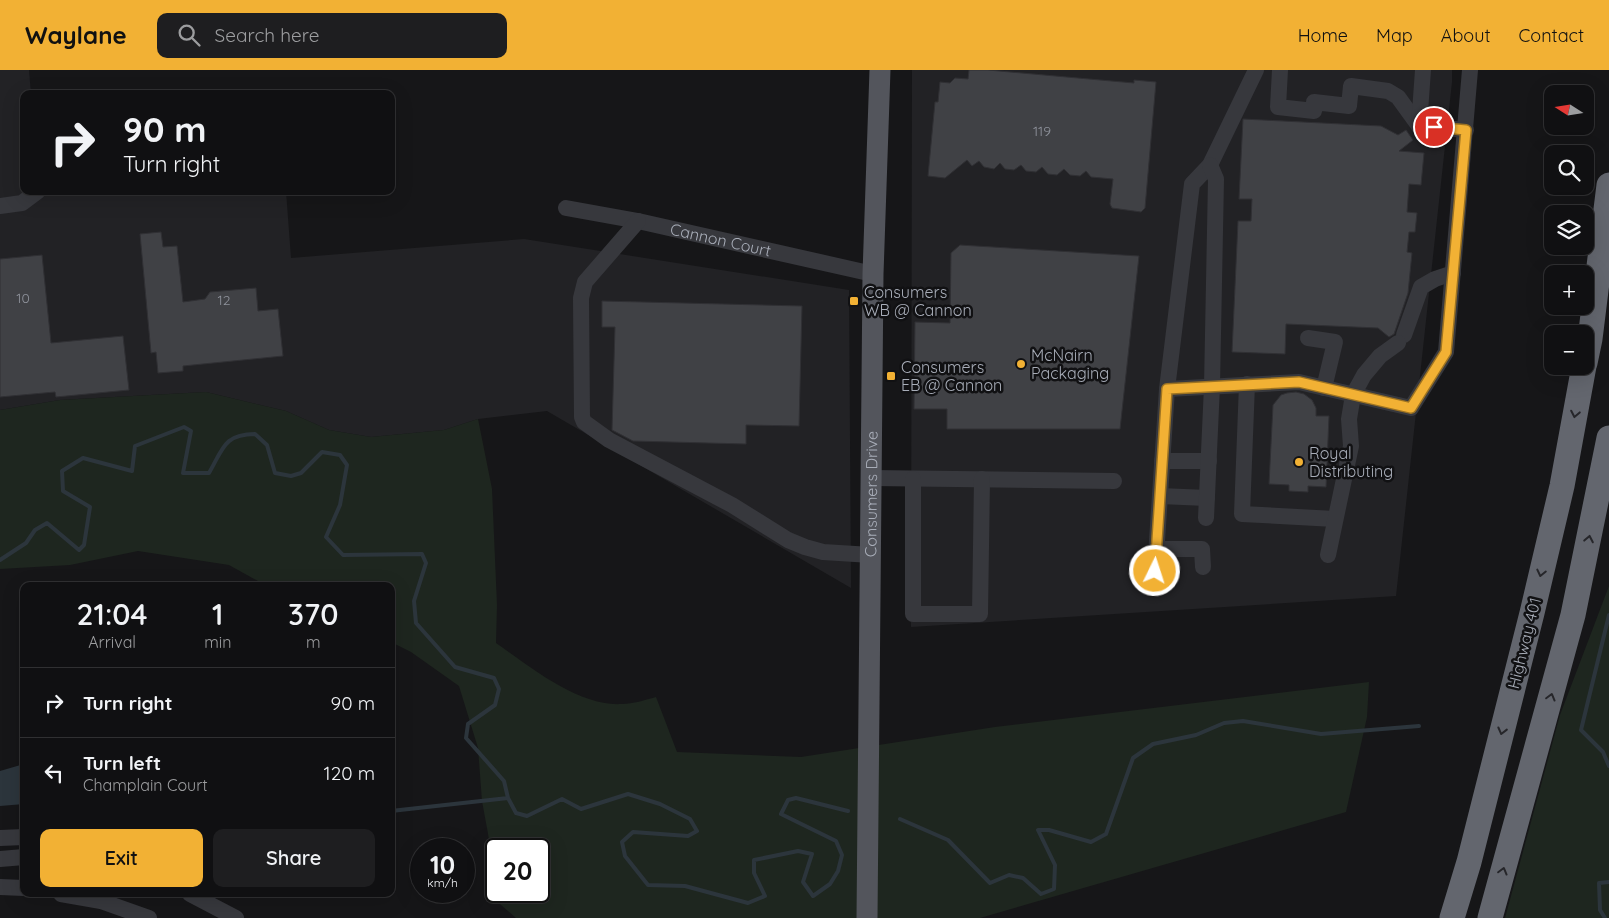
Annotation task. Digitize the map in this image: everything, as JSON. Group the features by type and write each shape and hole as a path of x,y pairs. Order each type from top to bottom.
{"highway":[{"name":"Highway 401","path":"1592,325 1609,185"},
{"name":"Highway 401","path":"1452,918 1469,862 1532,613 1562,486 1583,375"},
{"path":"1490,918 1573,615 1609,438"}],"main road":[{"name":"Consumers Drive","path":"867,918 866,851 873,274 880,70"}],"street":[{"path":"1155,571 1167,389 1192,184 1210,166 1256,70"},
{"path":"1280,70 1278,107 1314,111 1314,102 1349,106 1351,86 1388,91 1398,97 1419,126 1466,130"},
{"path":"1419,126 1423,70"},
{"path":"1167,389 1299,382 1411,408 1446,352 1470,70"},
{"path":"1206,518 1212,386 1216,179 1210,166"},
{"path":"0,206 22,203 33,195"},
{"name":"Cannon Court","path":"566,208 638,221 873,274"},
{"path":"638,221 585,282 583,288 581,298 582,417 584,422 609,440 732,505 788,540 823,552 871,555"},
{"path":"1328,554 1351,446 1349,419 1353,394 1364,375 1380,356 1401,339 1421,287 1435,279 1453,273"},
{"path":"1308,338 1335,342 1324,388"},
{"path":"1247,384 1242,514 1335,519"},
{"path":"1162,461 1209,461"},
{"path":"871,478 1114,481"},
{"path":"913,479 913,614 980,614 982,480"},
{"path":"1160,496 1207,498"},
{"path":"1156,549 1202,549 1204,567"},
{"path":"0,838 20,837"},
{"path":"0,859 20,857"},
{"path":"0,887 20,888"},
{"path":"78,897 101,901 149,918"},
{"path":"196,897 236,918"}],"shaded area":[{"path":"0,70 29,70 31,90 20,90 20,195 286,195 291,258 524,239 849,290 851,588 547,411 478,419 444,430 371,437 329,430 286,411 206,392 60,400 0,410"},
{"path":"912,70 1452,70 1396,596 911,627"},
{"path":"206,392 286,411 329,430 371,437 444,430 478,419 492,489 497,605 496,643 539,674 589,699 622,704 635,703 656,697 677,752 801,757 995,727 1369,682 1367,717 1346,812 980,918 516,918 499,903 550,903 550,838 489,838 482,801 478,748 459,686 411,652 395,644 395,582 260,582 229,565 138,551 70,565 0,569 0,410 60,400"},
{"path":"1609,586 1609,918 1505,918 1560,715"},
{"path":"20,765 20,804 0,806 0,771"}],"building":[{"path":"969,70 1134,83 1134,80 1156,82 1145,208 1141,212 1112,208 1110,204 1113,179 1091,177 1086,171 1080,176 1070,175 1064,169 1057,175 1048,174 1042,167 1036,172 1026,171 1021,165 1014,170 1005,169 1000,163 994,169 984,167 979,161 972,166 967,160 945,178 928,176 935,102 938,102 940,82 950,83 955,78 968,79"},
{"path":"1243,119 1381,126 1398,135 1406,130 1413,140 1399,151 1424,153 1421,185 1409,184 1407,212 1417,213 1415,232 1409,232 1407,252 1412,253 1408,293 1394,334 1389,337 1378,328 1286,324 1285,354 1232,352 1238,221 1251,221 1252,199 1239,199"},
{"path":"161,232 163,247 177,246 183,302 205,299 210,292 256,288 258,311 278,309 283,356 183,366 183,371 158,373 156,352 151,353 140,234"},
{"name":"McNairn Packaging","path":"960,245 1139,256 1120,429 947,429 947,409 914,409 915,322 950,323 951,253"},
{"path":"42,255 51,343 123,336 129,390 56,397 55,392 0,397 0,259"},
{"path":"602,301 802,306 799,426 746,425 746,444 633,441 612,430 615,327 602,327"},
{"name":"Royal Distributing","path":"1296,392 1304,394 1312,400 1316,408 1316,416 1329,416 1326,487 1308,486 1308,492 1289,491 1289,485 1269,484 1273,405 1281,395"}],"waterway":[{"path":"0,560 26,543 35,530 47,523 79,550 84,545 90,507 63,491 62,471 83,458 132,471 135,446 184,427 191,431 183,473 209,473 226,444 237,437 245,435 255,434 267,445 275,473 291,476 301,473 322,452 340,455 347,465 340,505 326,537 343,555 422,554 426,563 414,601 416,623 455,667 494,678 499,689 495,705 468,724 466,738 504,781 508,798 516,813 527,816 562,799 581,809 628,794 660,804 690,819 697,831 688,836 633,832 622,842 625,856 648,885 685,886 748,903 765,896 754,873 754,860 798,851 812,854 803,882 813,896 830,884 838,871 842,855 836,841 781,814 788,800 796,798 848,811"},
{"path":"1609,615 1581,730 1603,752 1609,766"},
{"path":"900,819 948,840 990,883 1009,875 1023,878 1041,894 1054,889 1055,865 1038,830 1049,830 1091,842 1106,834 1133,758 1153,744 1196,735 1224,723 1243,721 1321,734 1419,726"},
{"path":"395,811 508,798"},
{"path":"1605,918 1600,910 1599,883 1609,882"}],"place":[{"name":"Consumers WB @ Cannon","path":"854,301"},
{"name":"McNairn Packaging","path":"1021,364"},
{"name":"Consumers EB @ Cannon","path":"891,376"},
{"name":"Royal Distributing","path":"1299,462"}],"route":[{"path":"1155,571 1167,389 1299,382 1411,408 1446,352 1466,130 1434,127"}]}
